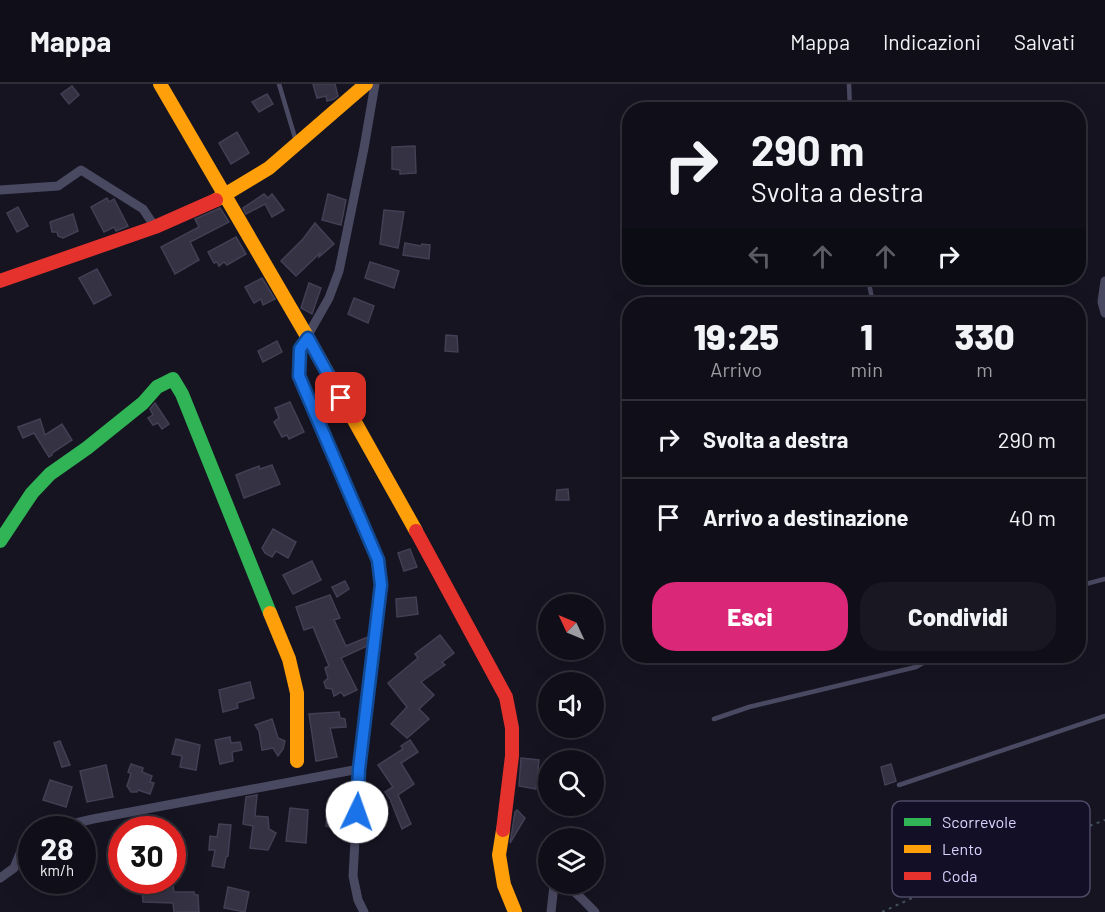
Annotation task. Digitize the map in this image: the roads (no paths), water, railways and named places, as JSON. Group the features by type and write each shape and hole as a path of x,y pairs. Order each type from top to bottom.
{"street":[{"path":"160,84 308,338 480,644 506,697 512,728 512,756 499,855 504,885 515,912"},
{"path":"0,281 155,227 224,196 269,168 366,84"},
{"path":"364,912 358,900 353,876 359,769 381,585 378,560 299,376 300,349 330,298 339,271 375,84"},
{"path":"0,190 58,186 81,170 143,209 155,227"},
{"path":"1105,281 1102,302 1105,313"},
{"path":"0,541 32,493 50,474 111,429 157,387 172,379 182,394 289,659 297,693 297,761"},
{"path":"96,818 359,769"},
{"path":"0,878 14,868 18,858"},
{"path":"551,912 554,885 571,889 595,912"}],"lane":[{"path":"279,84 297,144"},
{"path":"849,84 850,102"},
{"path":"1086,584 1105,579"},
{"path":"714,719 749,707 916,667 923,663"},
{"path":"899,785 1105,716"}]}
